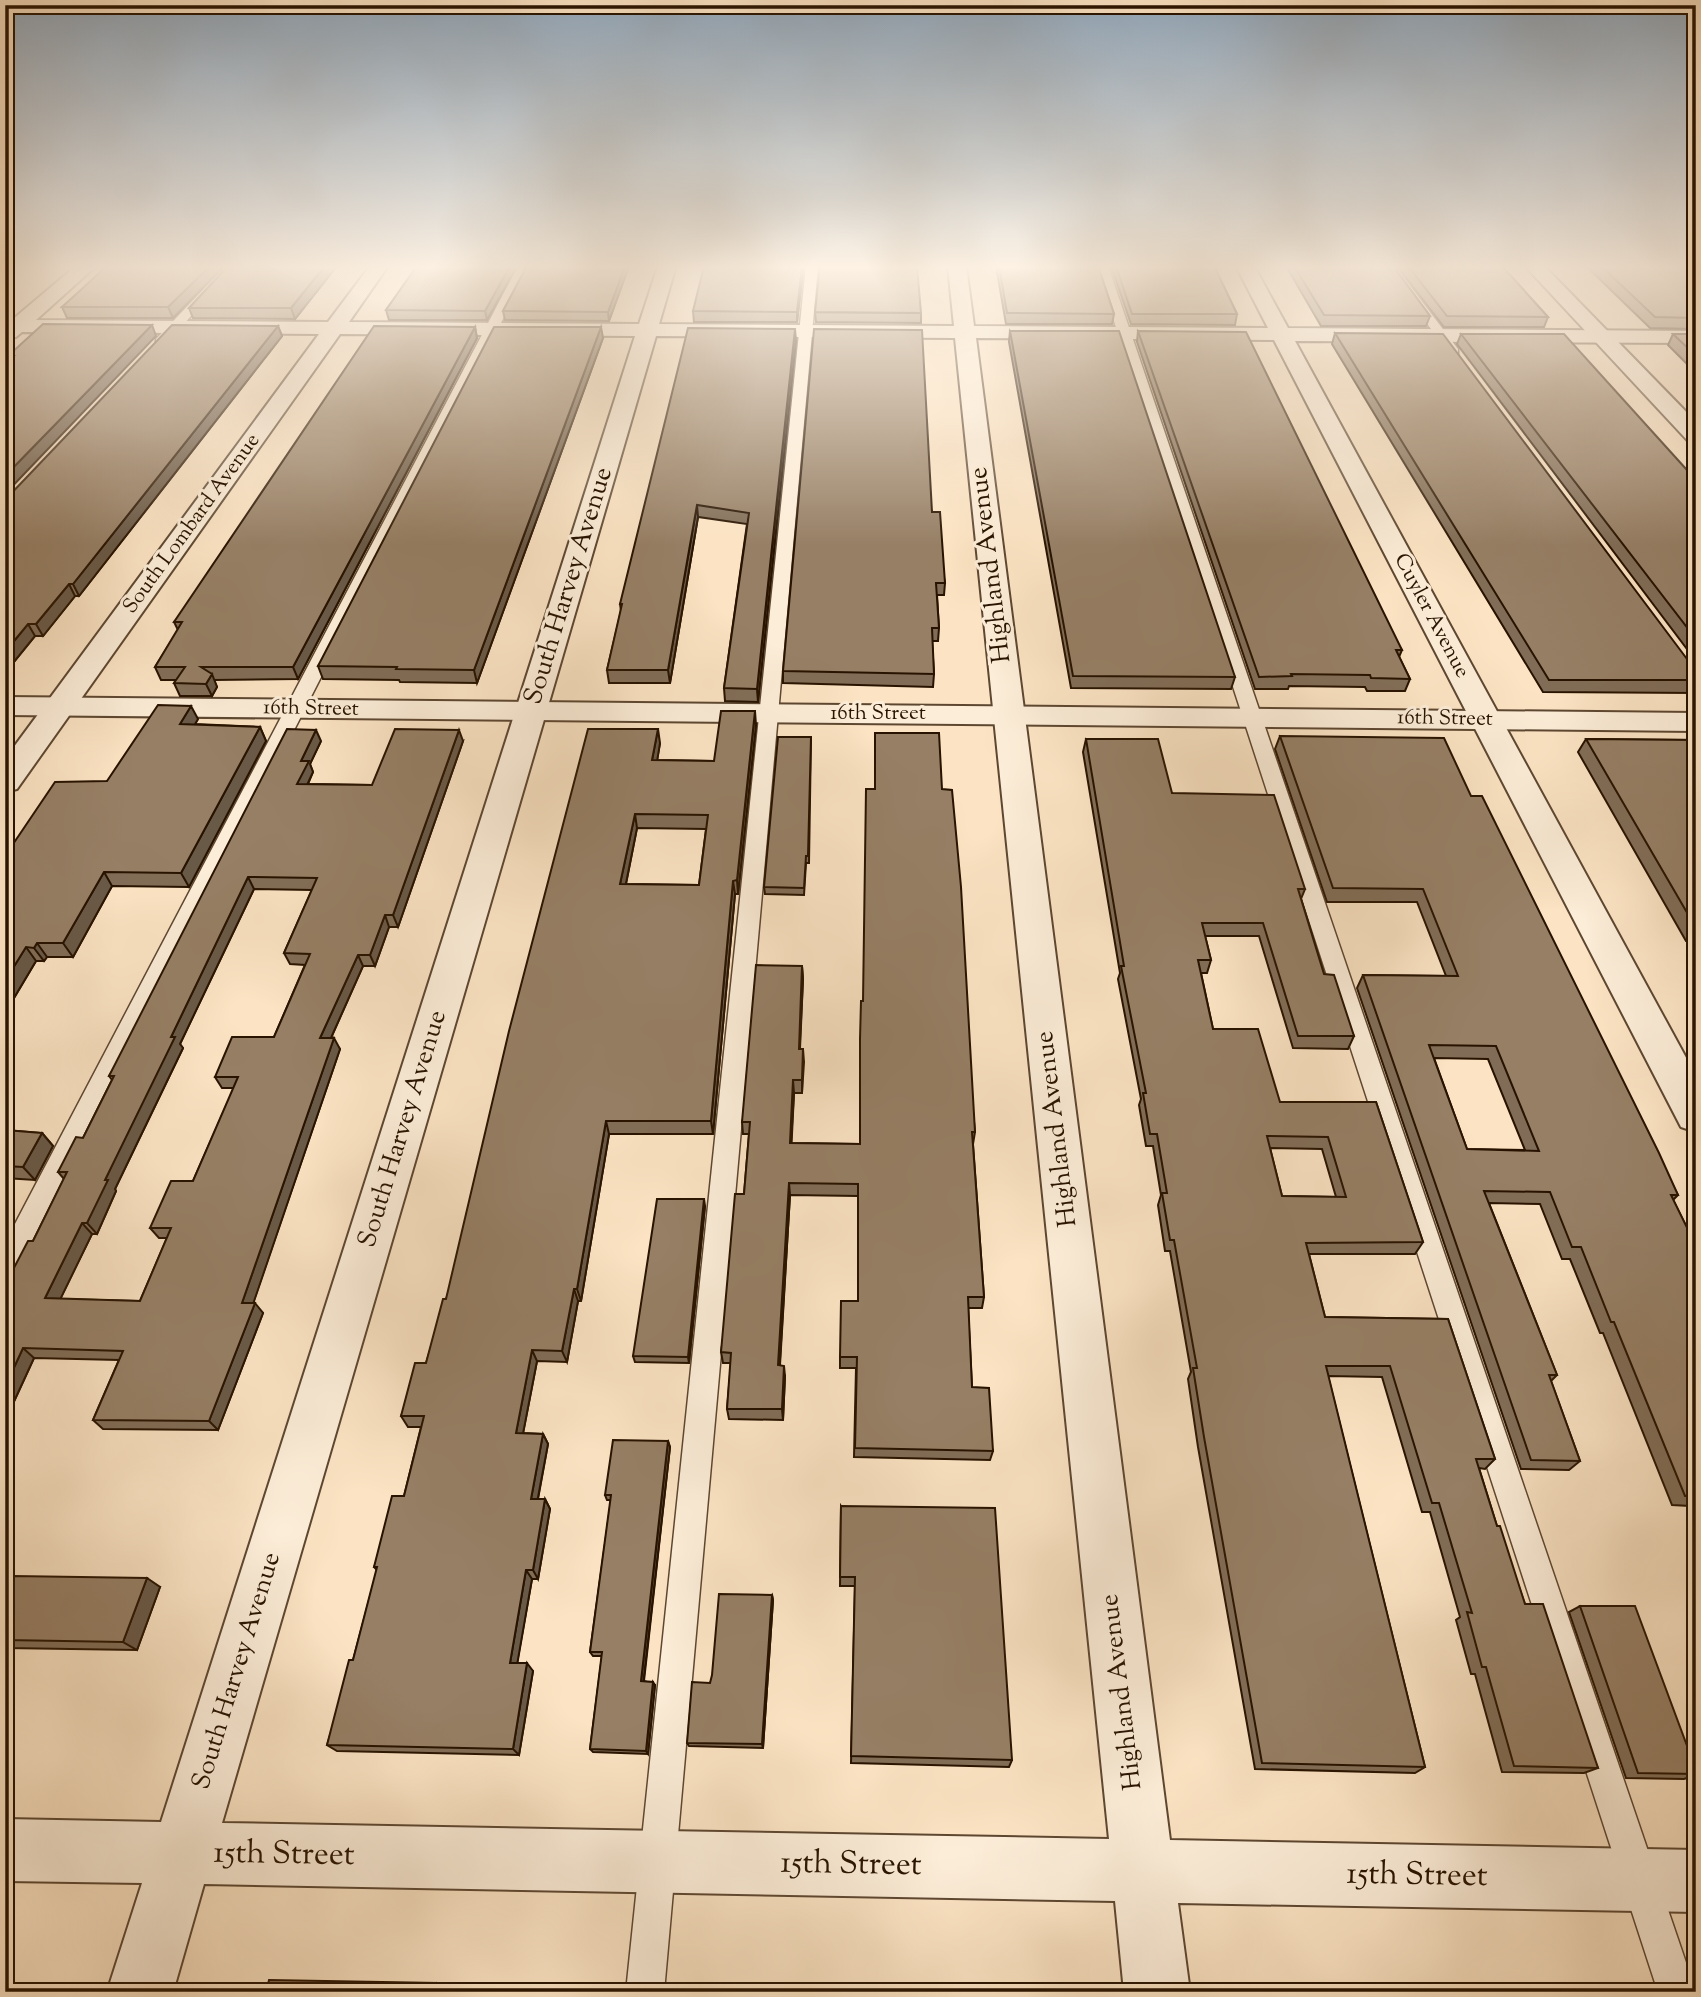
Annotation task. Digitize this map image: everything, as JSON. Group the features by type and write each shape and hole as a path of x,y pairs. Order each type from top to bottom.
{"street":[{"name":"South Lombard Avenue","path":"5,782 311,359"},
{"name":"South Harvey Avenue","path":"140,1992 638,359"},
{"name":"Highland Avenue","path":"967,359 1157,1992"},
{"name":"Cuyler Avenue","path":"1294,359 1696,1115"},
{"path":"1623,359 1696,436"},
{"name":"16th Street","path":"5,706 1696,722"},
{"name":"15th Street","path":"5,1850 1668,1881"}],"lane":[{"path":"5,1270 475,359"},
{"path":"645,1992 803,359"},
{"path":"1133,359 1251,718 1668,1881 1677,1992"},
{"path":"1459,359 1467,370"}],"building":[{"path":"10,359 119,359 5,476 5,364"},
{"path":"139,359 252,359 73,584 69,584 36,624 28,624 5,652 5,500"},
{"path":"352,359 458,359 293,667 201,667 212,674 206,684 174,683 185,667 155,667 182,622 174,622"},
{"path":"477,359 589,359 474,670 318,666"},
{"path":"680,359 792,359 757,689 724,688 749,513 697,505 668,670 607,670 620,604"},
{"path":"811,359 924,359 932,512 940,512 945,583 936,583 939,628 932,628 934,674 783,671"},
{"path":"1015,359 1128,359 1235,677 1073,676"},
{"path":"1148,359 1259,359 1402,650 1396,650 1410,679 1371,678 1370,675 1291,674 1292,676 1259,677"},
{"path":"1351,359 1462,359 1696,671 1696,680 1549,680"},
{"path":"1480,359 1587,359 1696,480 1696,639"},
{"path":"158,705 191,706 180,724 260,727 181,873 104,872 63,943 37,943 34,948 26,947 5,981 5,856 55,782 107,781"},
{"path":"721,711 755,711 737,880 733,881 711,1121 606,1121 577,1289 574,1289 562,1351 532,1350 516,1433 543,1434 531,1499 545,1499 533,1570 526,1570 510,1663 527,1663 513,1749 327,1745 349,1660 353,1660 392,1496 404,1496 424,1416 401,1416 415,1363 426,1363 443,1299 446,1299 509,1031 588,729 658,729 652,760 714,761","holes":["635,814 708,815 699,885 620,884"]},
{"path":"287,729 316,730 301,761 309,761 297,784 372,785 395,729 459,730 393,915 385,915 370,955 358,955 320,1038 334,1038 242,1303 255,1303 209,1421 93,1420 123,1351 23,1348 5,1387 5,1285 28,1241 33,1241 67,1172 58,1172 76,1137 83,1138 114,1076 109,1076","holes":["248,877 317,878 284,953 310,954 274,1037 232,1037 215,1077 238,1077 193,1181 171,1181 150,1228 171,1228 140,1301 45,1298 82,1223 87,1223 108,1180 105,1180 175,1037 171,1037"]},
{"path":"875,733 939,733 942,789 952,790 961,887 975,1132 972,1132 984,1297 968,1297 972,1387 989,1388 993,1451 855,1448 857,1357 840,1357 841,1301 858,1301 858,1184 789,1183 778,1365 784,1366 782,1409 727,1409 731,1353 721,1352 735,1194 744,1194 750,1122 742,1122 756,965 802,966 799,1049 803,1049 802,1080 793,1080 790,1143 860,1144 866,789 875,789"},
{"path":"1280,736 1444,738 1471,796 1482,796 1659,1153 1678,1195 1671,1195 1696,1246 1696,1496 1685,1496 1581,1247 1572,1247 1550,1192 1484,1191 1557,1375 1549,1375 1580,1461 1531,1460 1363,975 1458,976 1423,889 1333,888","holes":["1429,1045 1496,1046 1539,1151 1467,1149"]},
{"path":"778,737 811,737 808,856 804,888 764,887"},
{"path":"1086,739 1158,739 1172,793 1274,795 1305,889 1298,889 1324,974 1334,975 1354,1036 1298,1036 1263,923 1202,923 1211,960 1198,960 1213,1029 1258,1029 1280,1102 1376,1102 1423,1242 1306,1243 1325,1317 1448,1319 1495,1459 1476,1459 1497,1526 1500,1526 1525,1604 1543,1604 1598,1768 1514,1766 1486,1667 1482,1667 1467,1612 1472,1613 1439,1503 1432,1503 1390,1366 1326,1366 1425,1767 1262,1763 1204,1437 1193,1368 1197,1368 1174,1240 1170,1240 1162,1193 1167,1193 1157,1134 1150,1134 1143,1093 1146,1093 1121,966 1124,966","holes":["1267,1136 1328,1137 1346,1197 1282,1196"]},
{"path":"1586,739 1696,740 1696,928"},
{"path":"5,1130 42,1133 23,1167 5,1166"},
{"path":"657,1199 704,1199 688,1357 633,1356"},
{"path":"613,1440 668,1441 641,1681 653,1682 646,1751 590,1749 602,1652 590,1652 611,1495 605,1495"},
{"path":"841,1506 995,1508 1012,1760 851,1756 855,1577 840,1577"},
{"path":"13,1576 147,1578 123,1642 5,1640 5,1594"},
{"path":"719,1594 772,1595 762,1744 687,1743 692,1682 710,1683 712,1675"},
{"path":"1580,1606 1635,1606 1696,1774 1638,1773"},
{"path":"269,1980 437,1983 435,1992 266,1992"},
{"path":"875,1990 944,1992 875,1992"}]}
